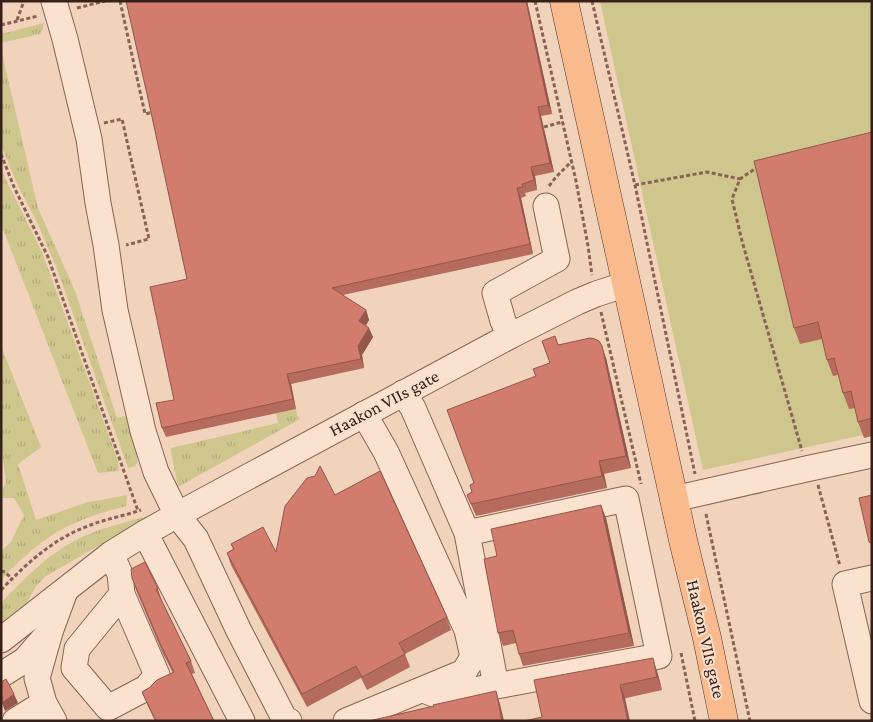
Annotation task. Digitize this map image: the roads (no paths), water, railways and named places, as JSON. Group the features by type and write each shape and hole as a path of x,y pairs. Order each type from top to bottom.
{"main road":[{"name":"Haakon VIIs gate","path":"564,1 724,721"}],"street":[{"path":"59,8 89,138 115,310 143,431 156,472 177,516 196,539 238,631 285,720 288,721"},
{"path":"510,336 503,321 495,294 557,259 546,206"},
{"name":"Haakon VIIs gate","path":"1,640 111,554 142,522 177,516 510,336 577,302 627,284"},
{"path":"403,393 413,408 467,533 496,686"},
{"path":"346,721 464,672 473,657 467,630 386,452 364,414"},
{"path":"674,499 872,455"},
{"path":"421,690 439,696 659,656 626,499 467,533"},
{"path":"142,522 242,721"},
{"path":"111,554 120,574 122,594"},
{"path":"872,578 845,584 872,701"},
{"path":"15,721 49,712 38,678 50,632 64,591"},
{"path":"1,675 25,660 50,632"}]}
